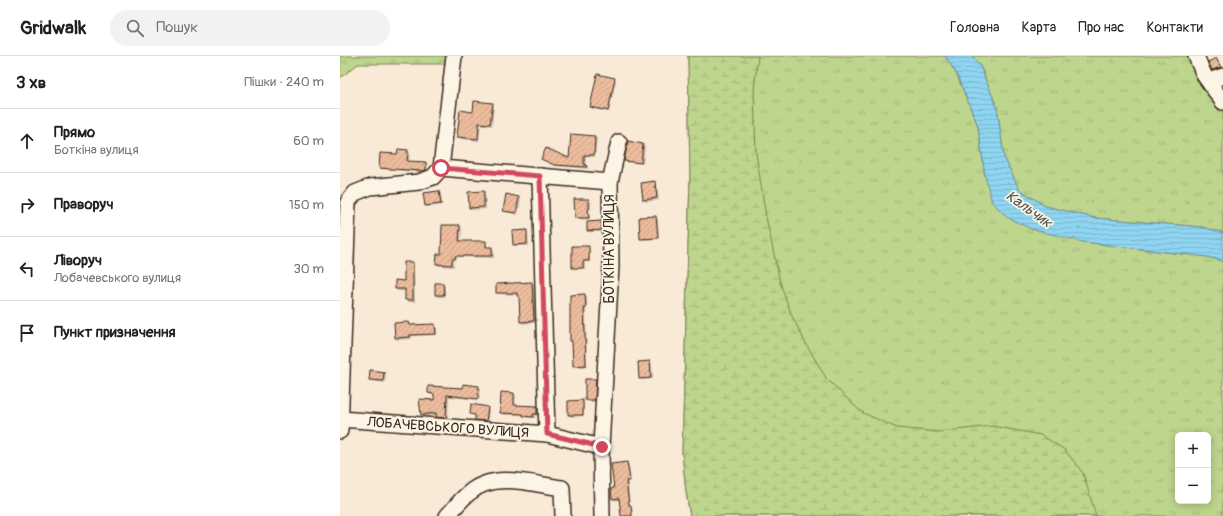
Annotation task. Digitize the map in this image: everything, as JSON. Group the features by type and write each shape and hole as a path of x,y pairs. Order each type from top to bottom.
{"street":[{"path":"340,431 348,202 356,193 370,187 419,182 433,177 441,168 454,56"},
{"path":"1196,56 1204,75 1216,79 1223,102"},
{"path":"610,182 619,142"},
{"name":"БОТКІНА ВУЛИЦЯ","path":"441,168 610,182 611,266 602,447 602,516"},
{"path":"540,176 547,434"},
{"name":"ЛОБАЧЕВСЬКОГО ВУЛИЦЯ","path":"340,419 547,434 602,447"},
{"path":"447,516 469,492 486,483 504,480 562,488 562,516"}],"green space":[{"path":"340,56 447,56 446,64 358,64 340,78"},
{"path":"688,56 945,56 956,73 978,126 985,176 1083,242 1208,257 1223,261 1223,516 690,516 682,453 690,177"},
{"path":"688,56 758,56 754,90 756,153 766,217 780,282 791,314 806,344 826,378 861,412 897,428 938,432 992,426 1041,435 1065,450 1083,473 1096,516 690,516 682,453 690,177"},
{"path":"972,56 1190,56 1202,85 1223,110 1223,233 1202,227 1095,218 1045,206 1019,189 1004,157 997,107 980,66"}],"water":[{"name":"Кальчик","path":"945,56 972,56 980,66 997,107 1004,157 1019,189 1045,206 1095,218 1202,227 1223,233 1223,261 1208,257 1083,242 1031,229 1007,217 992,202 985,176 978,126 956,73"}],"building":[{"path":"1216,58 1221,67 1212,70 1208,62"},
{"path":"597,74 615,78 608,111 590,107"},
{"path":"474,101 493,103 490,124 479,123 478,139 457,137 460,110 473,112"},
{"path":"571,134 595,136 594,155 584,155 584,164 587,167 554,165 541,159 546,148 569,158"},
{"path":"628,141 643,144 641,163 624,161"},
{"path":"398,149 408,150 407,161 426,162 426,170 379,168 380,153 397,154"},
{"path":"655,181 657,198 643,200 641,183"},
{"path":"439,191 441,204 425,206 423,193"},
{"path":"484,191 484,207 469,208 468,192"},
{"path":"506,194 519,197 516,213 503,211"},
{"path":"574,199 589,199 589,218 575,218"},
{"path":"656,216 658,238 640,239 639,217"},
{"path":"601,221 602,230 587,231 587,222"},
{"path":"442,225 460,225 459,241 486,241 486,247 492,247 492,256 455,256 455,259 452,259 452,265 436,264 437,254 441,254"},
{"path":"527,230 527,244 513,245 512,231"},
{"path":"572,246 589,246 589,261 583,261 583,268 572,268"},
{"path":"404,262 413,262 413,300 405,300 405,289 395,289 395,280 404,281"},
{"path":"532,282 534,321 520,322 519,296 517,296 517,293 496,293 496,284"},
{"path":"435,283 443,283 444,295 435,295"},
{"path":"585,294 586,365 573,366 572,341 570,341 570,295"},
{"path":"409,322 410,325 435,324 436,334 410,335 410,337 395,338 394,323"},
{"path":"650,361 651,378 639,379 638,362"},
{"path":"370,370 384,372 383,381 369,380"},
{"path":"585,379 596,379 595,400 585,400"},
{"path":"463,384 479,386 478,399 447,395 446,418 436,417 436,413 421,415 419,399 434,400 434,394 428,393 428,386 463,388"},
{"path":"501,392 514,393 514,405 537,406 537,414 533,414 533,417 523,416 523,414 500,413"},
{"path":"583,400 583,415 568,415 568,401"},
{"path":"471,404 488,407 486,421 475,420 475,415 470,414"},
{"path":"627,462 630,480 626,481 632,516 621,516 619,498 612,499 611,489 614,488 611,464"}],"route":[{"path":"441,168 540,176 547,434 602,447"}]}
